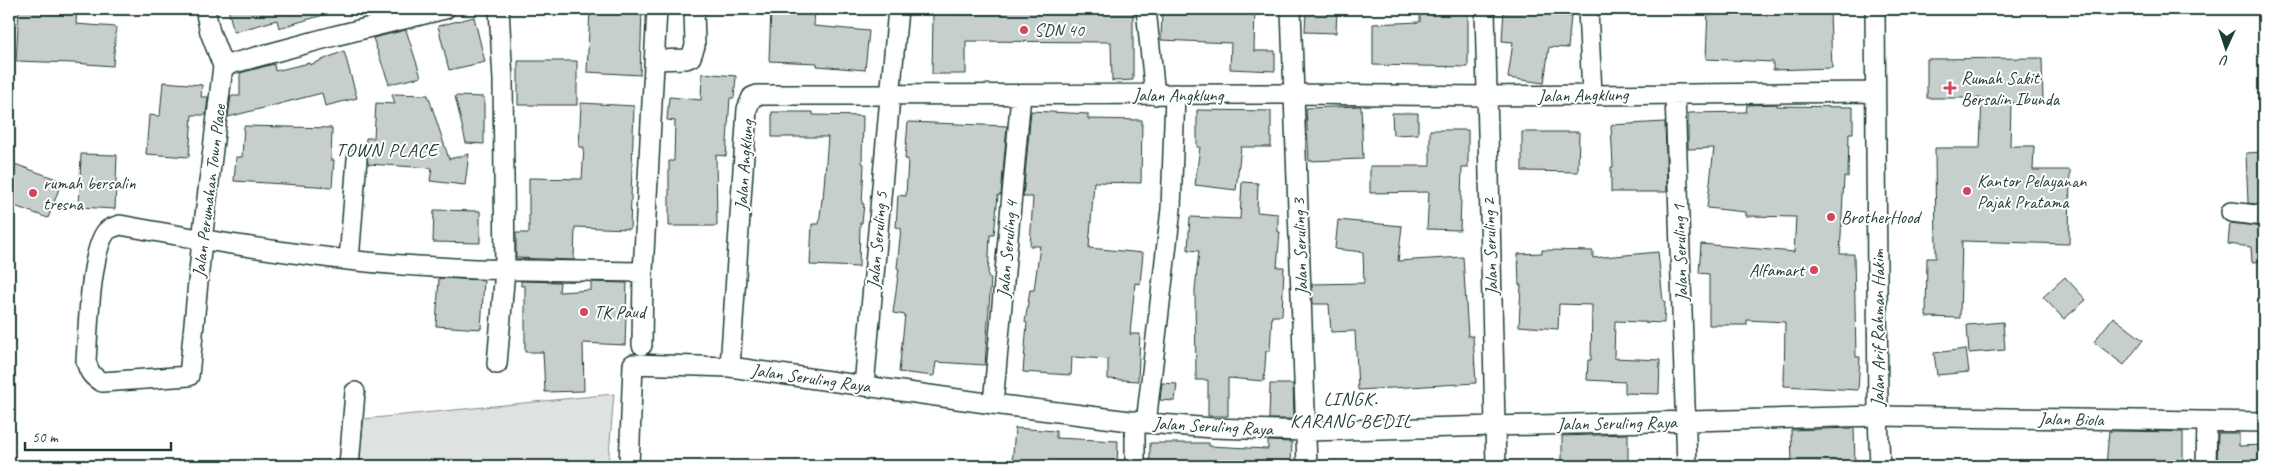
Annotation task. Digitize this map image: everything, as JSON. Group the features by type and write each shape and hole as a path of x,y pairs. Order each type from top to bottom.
{"street":[{"name":"Jalan Perumahan Town Place","path":"202,240 120,225 109,228 102,239 92,286 86,361 89,371 94,378 102,382 189,376 202,240 223,66 210,32 205,9"},
{"path":"223,66 445,9"},
{"path":"497,364 505,270 503,80 499,9"},
{"path":"642,345 642,272 657,9"},
{"path":"655,60 686,59 691,57 695,46 694,9"},
{"name":"Jalan Seruling 5","path":"864,386 898,9"},
{"path":"1146,9 1155,95"},
{"name":"Jalan Seruling 3","path":"1291,9 1307,466"},
{"name":"Jalan Seruling 2","path":"1485,9 1496,466"},
{"path":"1588,9 1592,94"},
{"name":"Jalan Arif Rahman Hakim","path":"1875,9 1880,466"},
{"name":"Jalan Angklung","path":"730,367 749,102 752,98 762,94 1486,96 1875,92"},
{"name":"Jalan Seruling 1","path":"1675,94 1687,466"},
{"name":"Jalan Seruling 4","path":"993,404 1020,95"},
{"path":"1135,466 1171,210 1175,95"},
{"path":"349,260 357,159"},
{"path":"2231,212 2264,216"},
{"path":"202,240 349,260 505,270 642,272"},
{"name":"Jalan Seruling Raya","path":"629,466 634,364 730,367 993,404 1140,422 1213,428 1307,431 1495,426 1686,416 1878,416"},
{"path":"349,466 355,392"},
{"name":"Jalan Biola","path":"1878,416 2264,422"},
{"path":"2206,466 2207,421"}],"shaded area":[{"path":"614,394 608,466 358,466 364,419"}],"building":[{"path":"19,9 77,9 76,24 116,27 113,66 16,61"},
{"path":"228,9 329,9 330,13 279,28 277,20 234,32"},
{"path":"590,9 642,9 640,75 587,72"},
{"path":"771,9 815,9 814,26 869,31 865,70 817,66 817,63 769,61"},
{"path":"1162,9 1255,9 1254,51 1275,51 1275,71 1230,69 1231,43 1161,40"},
{"path":"1306,9 1337,9 1336,33 1305,32"},
{"path":"1420,9 1468,9 1468,67 1373,65 1373,24 1420,22"},
{"path":"1504,9 1535,9 1534,13 1571,16 1568,48 1549,47 1544,83 1508,78 1513,42 1502,41"},
{"path":"1708,9 1752,10 1752,14 1830,11 1832,68 1773,70 1773,62 1706,59"},
{"path":"975,10 1133,11 1133,80 1112,81 1111,42 966,41 966,74 932,74 933,14 975,15"},
{"path":"474,17 485,62 449,70 438,26"},
{"path":"406,30 421,77 389,84 373,38"},
{"path":"344,51 357,98 325,106 322,93 228,117 231,96 240,96 240,73 274,64 275,71 309,63 310,65"},
{"path":"2042,58 2043,102 2011,103 2010,146 2034,146 2033,170 2070,170 2069,244 1962,241 1960,318 1926,317 1927,258 1936,258 1935,148 1980,148 1982,98 1927,98 1927,59"},
{"path":"518,61 577,61 577,105 518,105"},
{"path":"702,73 736,76 734,98 730,98 726,156 716,155 717,226 669,226 669,161 674,161 675,121 667,120 669,97 701,100"},
{"path":"163,82 202,85 201,97 208,97 206,115 192,115 189,157 146,154 149,115 160,116"},
{"path":"392,94 428,95 449,159 469,154 465,185 430,181 432,168 368,164 365,152 366,138 374,138 376,103 395,104"},
{"path":"455,96 484,97 484,144 466,143"},
{"path":"581,103 634,106 630,229 575,227 574,260 516,258 516,233 529,233 529,178 582,179 584,147 579,147"},
{"path":"1777,104 1777,106 1853,107 1853,133 1849,133 1848,177 1844,177 1840,254 1854,254 1856,357 1860,357 1858,390 1784,386 1785,322 1747,320 1747,325 1709,325 1709,274 1699,273 1701,244 1794,252 1796,217 1746,216 1746,212 1707,208 1714,148 1688,149 1688,113 1746,112 1747,105"},
{"path":"1361,106 1363,159 1309,161 1306,108"},
{"path":"1197,110 1271,111 1271,147 1241,147 1236,190 1195,185 1200,147 1197,147"},
{"path":"1031,111 1088,114 1088,119 1142,120 1141,183 1094,182 1089,248 1143,253 1140,284 1135,283 1130,334 1140,334 1138,381 1108,379 1108,359 1072,357 1071,375 1023,372 1027,323 1025,322 1030,290 1034,290 1040,246 1030,246 1033,197 1023,197"},
{"path":"772,112 813,112 813,115 863,116 862,163 864,164 862,204 864,204 862,223 860,223 859,267 810,265 812,224 819,224 828,137 772,137"},
{"path":"1392,113 1418,113 1418,134 1393,135"},
{"path":"908,122 1007,126 1001,195 998,195 994,235 990,235 988,277 991,278 985,365 936,362 934,376 899,372 905,315 893,313 899,269 897,268 901,228 896,227 898,195 906,196 908,159 905,159"},
{"path":"1665,122 1667,192 1611,192 1611,167 1613,167 1611,125"},
{"path":"244,126 332,128 331,160 334,160 332,187 234,181 236,157 242,157"},
{"path":"1430,130 1468,130 1468,168 1462,168 1460,230 1427,229 1429,192 1370,193 1370,166 1430,166"},
{"path":"1522,132 1579,132 1578,172 1522,171"},
{"path":"2264,152 2264,205 2248,203 2246,153"},
{"path":"81,154 117,155 115,209 79,207"},
{"name":"rumah bersalin tresna","path":"9,162 62,181 48,218 9,204"},
{"path":"1242,182 1258,183 1257,212 1278,214 1278,232 1280,232 1277,267 1284,267 1282,316 1272,316 1270,351 1266,351 1264,381 1228,378 1228,416 1208,416 1208,380 1196,380 1195,290 1199,251 1188,250 1190,217 1240,219"},
{"path":"434,210 480,211 480,243 433,242"},
{"path":"1338,220 1402,226 1398,261 1463,257 1468,336 1473,336 1476,383 1358,390 1355,331 1331,332 1329,304 1313,304 1312,284 1364,283 1363,252 1335,249"},
{"path":"2230,223 2264,227 2264,261 2252,262 2251,247 2228,244"},
{"path":"1542,250 1593,251 1593,258 1658,252 1663,301 1665,301 1664,323 1615,321 1614,358 1660,360 1659,394 1625,393 1625,382 1587,380 1588,360 1591,360 1592,305 1559,304 1558,329 1519,326 1521,285 1519,285 1518,254 1542,253"},
{"path":"2065,277 2086,300 2064,319 2043,297"},
{"path":"439,278 484,280 481,329 436,326"},
{"path":"521,281 560,282 559,292 591,290 591,282 627,283 625,345 583,343 584,391 545,392 543,352 525,352 525,286 521,286"},
{"path":"2113,317 2143,340 2124,365 2094,342"},
{"path":"2003,322 2005,350 1969,353 1967,325"},
{"path":"1966,349 1969,372 1937,375 1934,353"},
{"path":"1162,383 1177,384 1175,401 1160,400"},
{"path":"1270,384 1293,384 1294,419 1269,419"},
{"path":"1015,428 1056,431 1056,438 1118,441 1117,466 1012,466"},
{"path":"1854,428 1855,466 1792,466 1791,430"},
{"path":"2109,431 2183,432 2183,464 2106,466"},
{"path":"2218,433 2239,433 2239,446 2264,445 2264,466 2217,466"},
{"path":"1628,434 1628,466 1562,466 1562,436"},
{"path":"1268,441 1292,442 1291,466 1150,466 1150,443 1209,443 1209,446 1268,449"}],"place":[{"name":"SDN 40","path":"1024,30"},
{"name":"Rumah Sakit Bersalin Ibunda","path":"1950,88"},
{"name":"Kantor Pelayanan Pajak Pratama","path":"1967,191"},
{"name":"rumah bersalin tresna","path":"33,193"},
{"name":"BrotherHood","path":"1831,217"},
{"name":"Alfamart","path":"1814,270"},
{"name":"TK Paud","path":"584,312"}],"district":[{"name":"TOWN PLACE","path":"387,149"},
{"name":"LINGK. KARANG BEDIL","path":"1351,409"}]}
